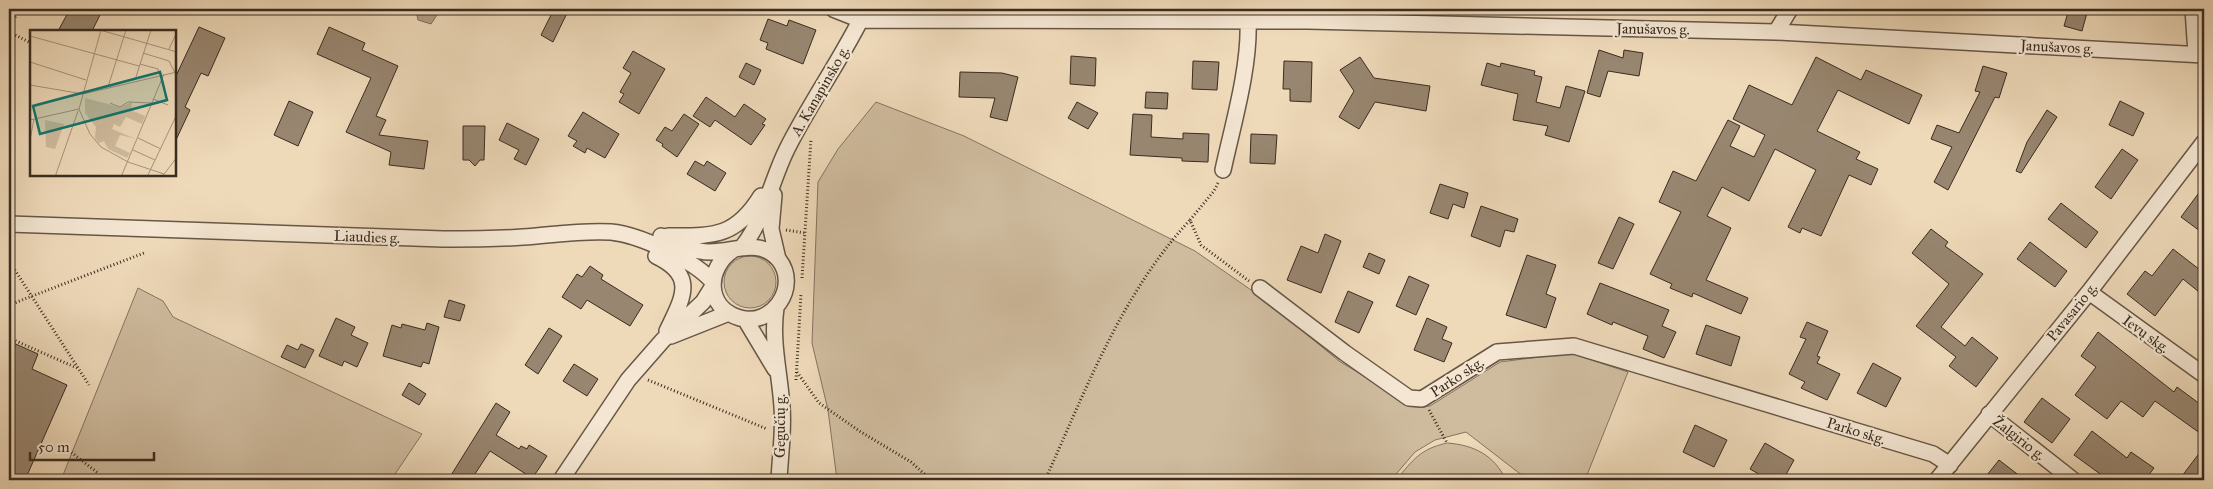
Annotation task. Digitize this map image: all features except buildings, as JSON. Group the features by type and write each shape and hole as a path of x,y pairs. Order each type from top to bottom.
{"street":[{"name":"Janušavos g.","path":"833,9 863,14 1248,21 1312,15 1776,32 2200,55"},
{"path":"1776,32 1790,9"},
{"path":"2193,9 2200,55"},
{"name":"A. Kanapinsko g.","path":"776,174 801,123 863,14"},
{"path":"1224,170 1241,84 1248,21"},
{"name":"Pavasario g.","path":"1937,480 2089,292 2204,142"},
{"path":"614,232 660,236 702,236 738,226 756,206 776,174"},
{"path":"561,480 636,371 663,340 703,302 713,284 718,263 738,248 757,225 776,174"},
{"path":"713,284 715,297 721,306 729,313 745,319 756,319 767,315 776,308 783,298 786,287 786,275 778,259 771,229 776,174"},
{"name":"Liaudies g.","path":"9,224 443,239 512,238 597,231 614,232 650,244 676,256 703,271 713,284"},
{"path":"614,232 636,247 674,266 682,278 684,290 680,305 663,340"},
{"path":"660,236 699,251 715,253 738,248 764,249 778,259"},
{"name":"Parko skg.","path":"1260,288 1345,353 1409,398 1422,399 1497,352 1574,346 1933,454 1950,465"},
{"name":"Ievų skg.","path":"2089,292 2204,375"},
{"name":"Gegučių g.","path":"776,308 774,321 777,372 783,410 779,480"},
{"path":"663,340 729,313"},
{"path":"745,319 777,372"},
{"name":"Žalgirio g.","path":"1989,414 2073,480"}],"path":[{"path":"19,9 9,31 30,42"},
{"path":"1045,480 1117,322 1140,283 1174,238 1214,191 1224,170"},
{"path":"1190,220 1201,245 1260,288"},
{"path":"9,305 144,253"},
{"path":"9,261 89,385"},
{"path":"9,338 78,369"},
{"path":"636,371 650,382 772,431 781,432"},
{"path":"796,372 819,403 911,462 930,480"},
{"path":"1422,399 1447,443"},
{"path":"63,446 98,473 97,480"}],"shaded area":[{"path":"418,9 441,9 431,24 418,20 416,11"},
{"path":"876,102 964,136 1195,251 1264,299 1339,361 1415,407 1430,406 1500,362 1570,353 1628,372 1585,480 1528,480 1466,432 1435,440 1415,452 1391,480 837,480 828,410 812,343 818,182 838,149"},
{"path":"750,256 760,258 768,264 774,272 776,282 774,292 768,300 760,306 750,308 740,306 732,300 726,292 724,282 726,272 732,264 740,258"},
{"path":"138,288 163,301 173,317 422,434 391,480 61,480"},
{"path":"1447,443 1466,446 1482,453 1496,464 1506,480 1396,480 1412,461 1423,452"}]}
